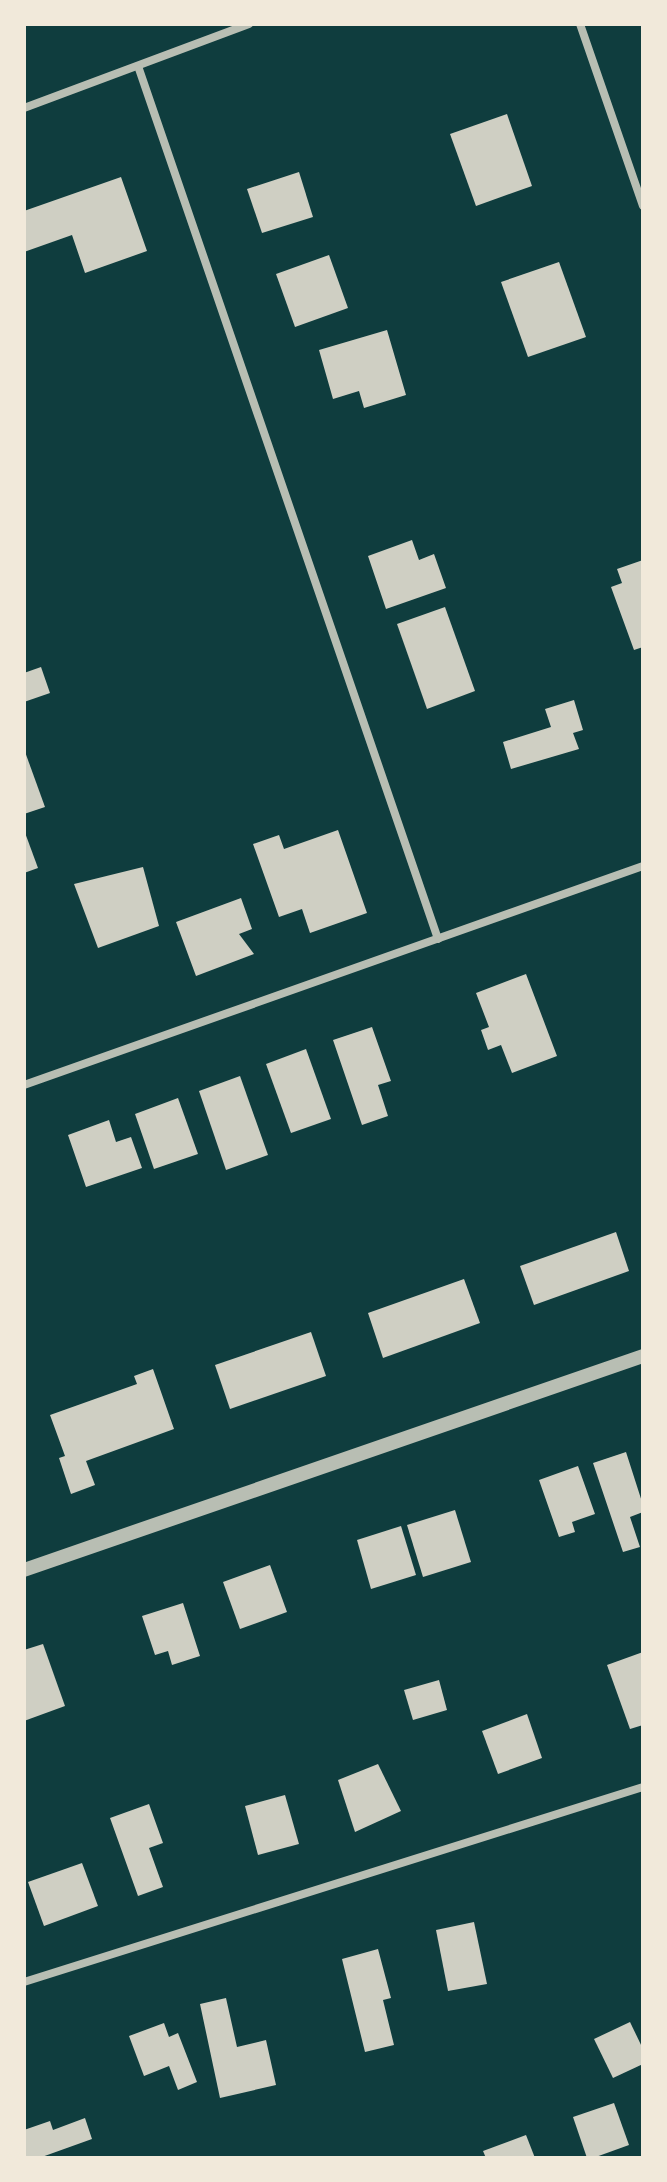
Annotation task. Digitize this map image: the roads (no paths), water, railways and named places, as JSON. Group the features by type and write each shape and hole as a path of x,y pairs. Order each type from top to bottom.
{"street":[{"path":"24,108 249,24"},
{"path":"580,24 643,206"},
{"path":"138,66 438,939"},
{"path":"24,1085 643,866"},
{"path":"24,1570 643,1356"},
{"path":"24,1982 643,1787"}]}
